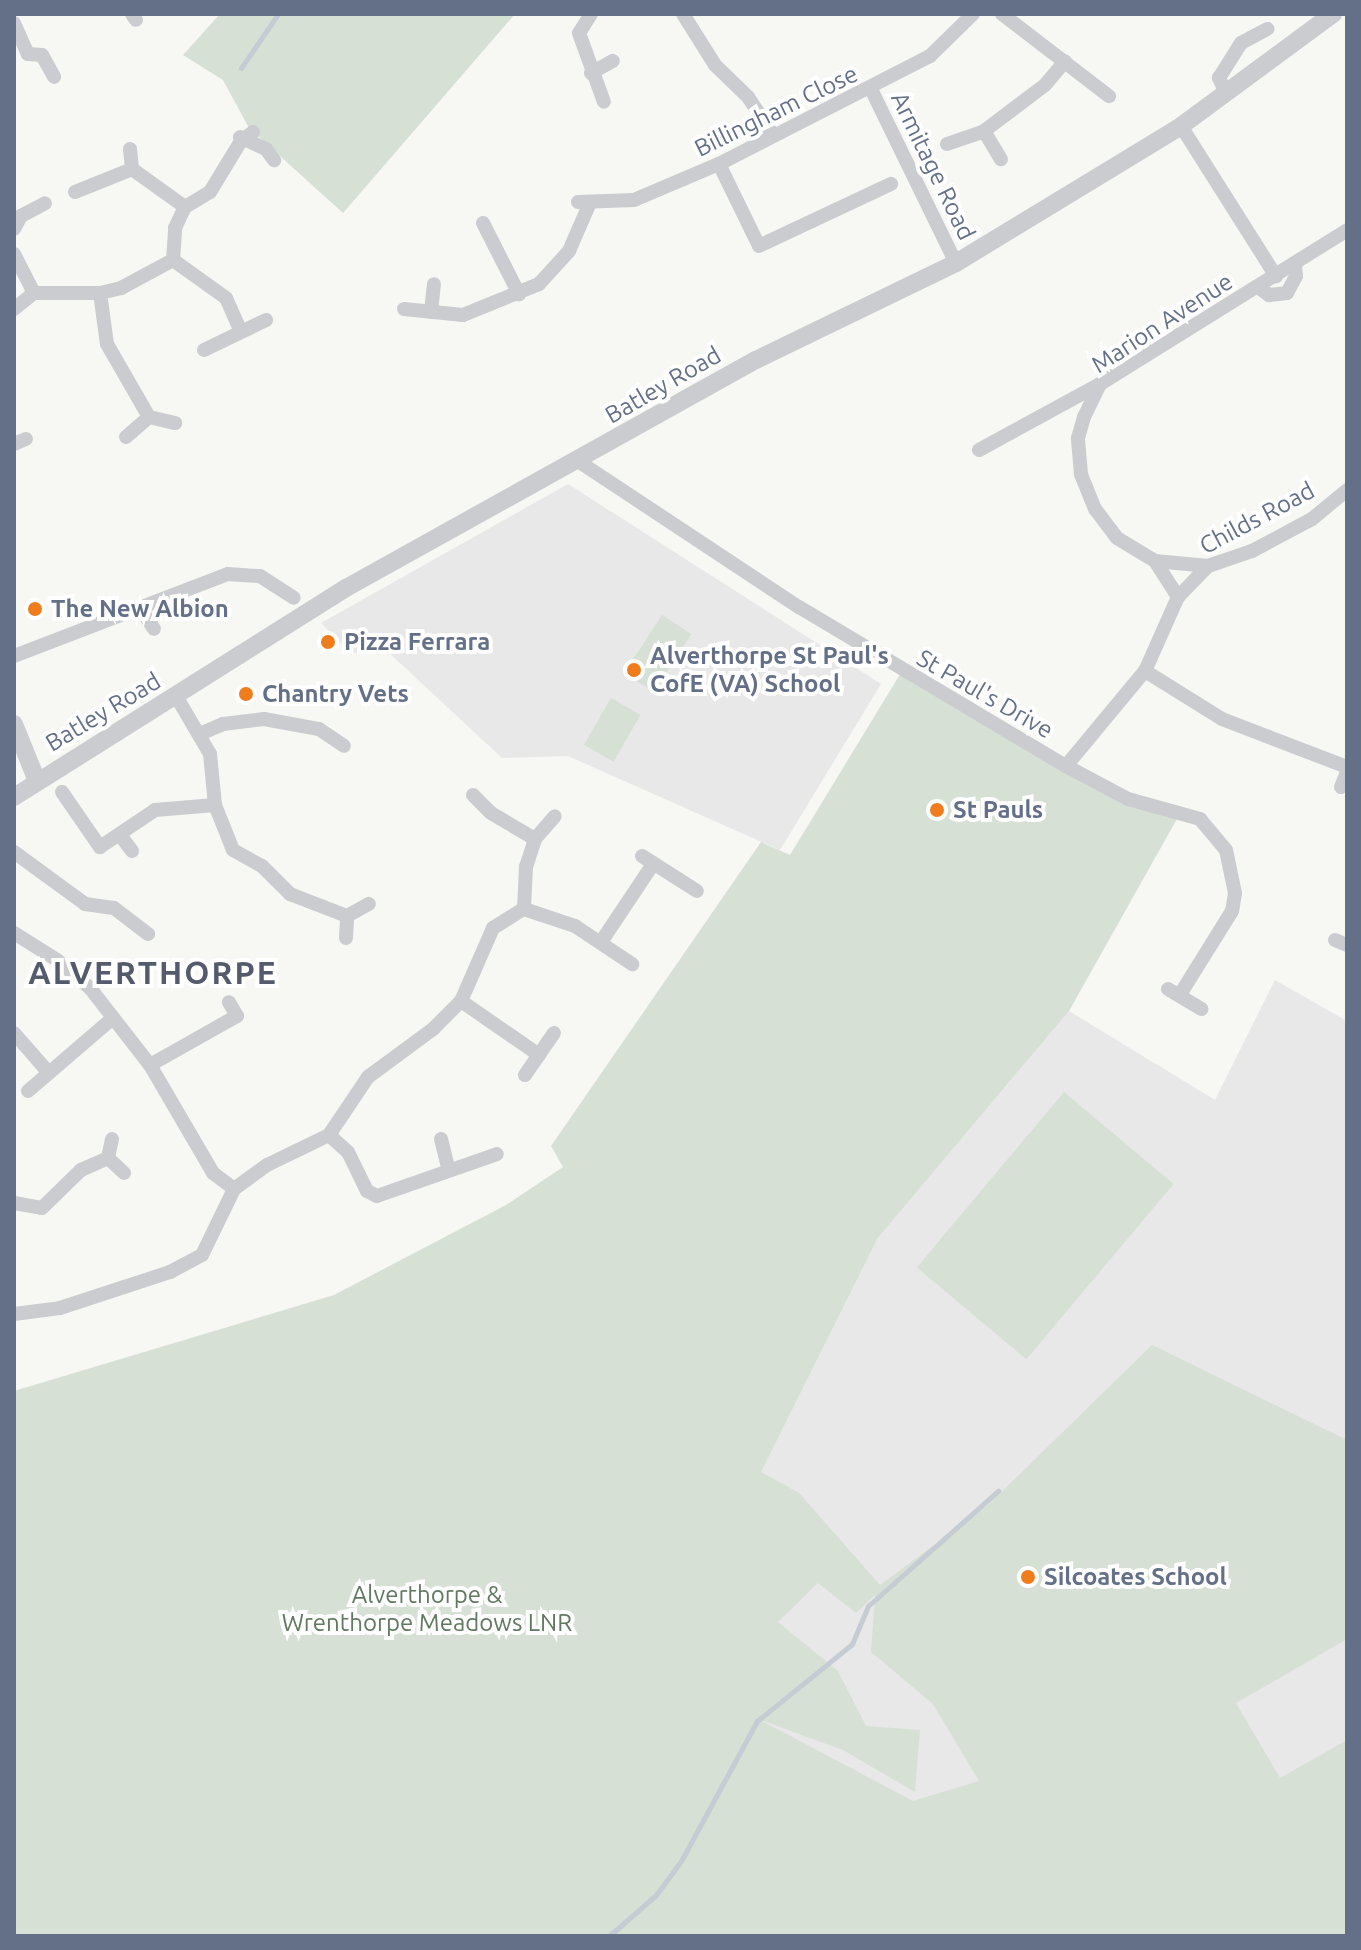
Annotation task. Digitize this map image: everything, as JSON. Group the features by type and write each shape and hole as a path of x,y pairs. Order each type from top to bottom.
{"street":[{"path":"591,14 579,33 604,102"},
{"path":"683,14 715,65 748,97 773,135"},
{"name":"Billingham Close","path":"519,294 554,270 569,251 584,204 634,200 719,164 871,89 930,56 973,14"},
{"path":"1002,14 1109,96"},
{"name":"Batley Road","path":"14,797 322,602 756,360 956,263 1181,126 1333,14"},
{"path":"14,23 21,57 42,55 54,77"},
{"path":"1226,93 1219,78 1241,43 1267,29"},
{"path":"591,73 613,61"},
{"path":"947,144 984,131 1045,85 1065,61"},
{"name":"Armitage Road","path":"871,89 956,263"},
{"path":"1181,126 1276,276"},
{"path":"984,131 1001,159"},
{"path":"173,260 175,228 185,207 210,192 244,135 266,149 274,160"},
{"path":"130,149 132,169 185,207"},
{"path":"719,164 759,246 891,184"},
{"path":"75,192 132,169"},
{"path":"14,229 21,216 45,203"},
{"path":"404,309 463,315 519,294 483,223"},
{"name":"Marion Avenue","path":"1208,566 1155,561 1117,538 1095,509 1081,474 1078,438 1084,417 1100,384 1347,230"},
{"path":"14,254 34,293"},
{"path":"14,309 34,293 100,293 173,260"},
{"path":"173,260 226,298 240,329"},
{"path":"1258,287 1269,295 1287,293 1296,276 1295,264"},
{"path":"431,312 434,284"},
{"path":"100,293 107,344 149,417 175,423"},
{"path":"204,350 240,329 266,320"},
{"path":"979,450 1066,406 1100,384"},
{"path":"1066,406 1084,417"},
{"path":"126,437 149,417"},
{"name":"St Paul's Drive","path":"578,461 799,607 1066,766 1145,671"},
{"name":"Childs Road","path":"1145,671 1178,597 1208,566 1252,551 1312,519 1347,490"},
{"name":"Marion Avenue","path":"1155,561 1178,597"},
{"path":"14,656 242,572 294,598"},
{"path":"140,608 154,629"},
{"path":"1145,671 1222,719 1347,769 1341,787"},
{"path":"176,696 202,733 210,754 215,805 233,850 262,866 290,894 347,916 369,904"},
{"path":"202,733 223,724 264,719 319,729 344,746"},
{"path":"14,724 37,781"},
{"path":"1066,766 1128,799 1200,819 1226,850 1235,893 1232,911 1174,991 1201,1009"},
{"path":"62,792 100,847 155,810 215,805"},
{"path":"473,795 491,813 535,839"},
{"path":"524,909 526,867 535,839 555,816"},
{"path":"120,835 132,851"},
{"path":"14,852 85,904 114,908 148,934"},
{"path":"601,942 648,860 697,891"},
{"path":"14,1314 60,1308 187,1264 210,1247 234,1189 267,1165 329,1135 368,1077 433,1029 461,1001 493,928 524,909 553,916 601,942 632,964"},
{"path":"346,938 347,916"},
{"path":"14,935 72,971 113,1018 150,1065 213,1173 234,1189"},
{"path":"461,1001 539,1055"},
{"path":"150,1065 237,1016 229,1002"},
{"path":"28,1091 113,1018"},
{"path":"14,1033 49,1073"},
{"path":"525,1075 554,1033"},
{"path":"329,1135 348,1152 367,1191 377,1196 497,1154"},
{"path":"108,1158 112,1139"},
{"path":"441,1139 449,1170"},
{"path":"108,1158 124,1173"},
{"path":"14,1203 42,1208 81,1170 108,1158"}],"shaded area":[{"name":"Alverthorpe St Paul's CofE (VA) School","path":"568,484 881,684 780,850 568,756 502,758 387,651 351,653 321,623"},
{"name":"Silcoates School","path":"1275,980 1347,1021 1347,1936 865,1936 706,1699 714,1455 876,1240 1069,1011 1215,1100"}],"green space":[{"path":"220,14 515,14 343,213 249,128 223,80 183,55"},
{"path":"662,615 691,634 654,692 624,673"},
{"name":"Alverthorpe & Wrenthorpe Meadows LNR","path":"902,671 1098,785 1182,810 1069,1011 877,1239 761,1472 799,1493 880,1585 988,1505 1152,1345 1347,1440 1347,1639 1236,1703 1280,1778 1347,1740 1347,1936 14,1936 14,1391 334,1295 506,1205 563,1167 551,1146 761,842 790,855","holes":["818,1583 856,1613 875,1595 871,1652 933,1704 979,1781 913,1801 758,1719 843,1750 915,1792 920,1730 866,1726 838,1671 778,1622"]},
{"path":"611,698 640,715 613,762 584,745"},
{"path":"1064,1092 1174,1184 1026,1359 917,1267"}],"waterway":[{"path":"241,68 278,14"},
{"path":"609,1936 656,1895 681,1861 757,1721 852,1644 868,1606 998,1491"}],"place":[{"name":"The New Albion","path":"35,609"},
{"name":"Pizza Ferrara","path":"328,642"},
{"name":"Alverthorpe St Paul's CofE (VA) School","path":"634,670"},
{"name":"Chantry Vets","path":"246,694"},
{"name":"St Pauls","path":"937,810"},
{"name":"Silcoates School","path":"1028,1577"}],"district":[{"name":"ALVERTHORPE","path":"153,972"}]}
